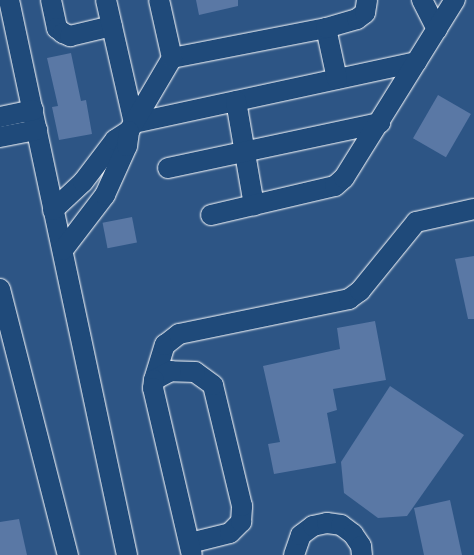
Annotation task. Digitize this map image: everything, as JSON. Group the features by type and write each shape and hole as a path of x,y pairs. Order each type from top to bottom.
{"lane":[{"path":"10,0 53,210 127,555"},
{"path":"51,0 57,28 70,36 112,26"},
{"path":"106,0 131,127"},
{"path":"62,250 105,195 127,146 131,127 172,58 159,0"},
{"path":"172,58 326,28 357,19 365,13 367,0"},
{"path":"422,0 438,29"},
{"path":"211,215 335,186 352,168 455,0"},
{"path":"326,28 337,79"},
{"path":"53,210 83,182 115,140 131,127 236,101 417,62"},
{"path":"236,101 254,205"},
{"path":"0,117 33,110"},
{"path":"168,168 380,123"},
{"path":"0,137 37,130"},
{"path":"154,380 171,371 182,370 205,377 212,385 242,506 241,522 230,533 191,549 154,380 165,345 178,334 349,299 360,291 416,222 474,209"},
{"path":"0,289 68,555"},
{"path":"290,552 301,535 313,526 327,523 341,526 353,534 361,546 362,555"}],"building":[{"path":"196,0 238,0 238,6 199,15"},
{"path":"71,53 81,101 86,100 92,134 59,140 52,107 58,106 47,58"},
{"path":"438,95 471,114 446,157 413,138"},
{"path":"132,217 137,243 108,248 103,223"},
{"path":"474,256 474,319 468,319 455,259"},
{"path":"375,321 386,380 333,389 337,410 327,413 336,463 274,474 268,444 280,442 263,366 340,349 337,328"},
{"path":"390,386 464,435 407,516 378,518 344,493 341,462"},
{"path":"450,500 462,555 424,555 414,508"},
{"path":"19,519 27,555 0,555 0,522"}]}
